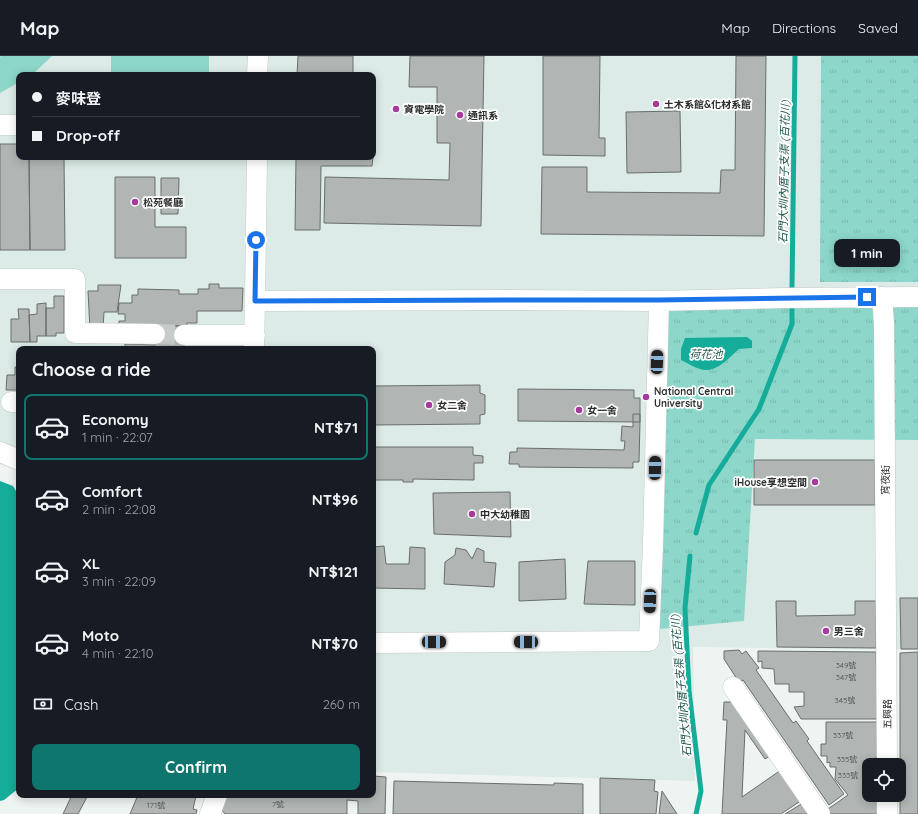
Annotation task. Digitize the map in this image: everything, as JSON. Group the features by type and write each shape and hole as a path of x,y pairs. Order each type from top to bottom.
{"street":[{"path":"258,56 258,72"},
{"path":"0,125 16,125"},
{"path":"184,335 255,342 257,160"},
{"path":"0,279 75,278 75,333 155,334"},
{"name":"宵夜街","path":"882,297 884,323 887,662"},
{"path":"255,301 659,300 918,297"},
{"path":"376,643 649,641 659,300"},
{"path":"0,452 16,459"},
{"name":"五興路","path":"887,662 887,758"},
{"path":"733,687 820,814"},
{"path":"210,814 216,798"},
{"path":"887,802 887,814"}],"shaded area":[{"name":"National Central University","path":"0,56 918,56 918,650 693,647 695,781 376,772 376,346 16,346 16,451 0,444"}],"green space":[{"path":"52,56 35,72 16,72 16,84 0,93 0,57"},
{"path":"111,56 209,56 209,72 111,72"},
{"path":"821,56 918,56 918,282 820,282"},
{"path":"918,298 918,440 755,439 744,621 649,630 659,301"}],"water":[{"name":"荷花池","path":"747,337 752,341 752,348 739,349 724,363 710,370 702,370 681,360 681,349 685,338"},
{"path":"0,481 13,486 16,491 16,790 4,800 0,801"}],"building":[{"path":"298,56 353,56 353,72 297,72"},
{"name":"通訊系","path":"410,56 484,56 481,226 324,223 325,177 449,180 450,143 437,143 437,87 409,87"},
{"path":"543,56 600,56 599,138 605,138 605,156 543,155"},
{"path":"736,56 766,56 764,236 541,234 542,167 587,167 587,192 720,193 721,170 735,170"},
{"path":"680,111 681,172 627,173 626,112"},
{"path":"0,144 16,144 16,160 29,160 30,250 0,250"},
{"path":"29,160 64,160 65,250 30,250"},
{"path":"296,160 373,160 372,166 321,166 320,230 295,230"},
{"name":"松苑餐廳","path":"115,177 155,177 155,227 186,227 186,258 115,258"},
{"path":"161,178 179,178 178,214 161,214"},
{"path":"209,284 219,284 219,288 243,288 242,311 197,311 197,323 187,323 187,326 119,325 119,321 125,321 125,314 118,314 119,303 132,303 132,295 138,295 138,289 179,290 179,294 198,294 198,289 209,289"},
{"path":"98,285 121,285 117,312 104,312 103,329 90,330 88,291 98,291"},
{"path":"54,296 64,296 64,333 56,333 56,336 46,336 46,308 54,308"},
{"path":"46,303 46,336 37,336 37,342 30,342 29,315 37,314 37,304"},
{"path":"18,309 29,309 30,342 11,342 11,319 19,319"},
{"path":"155,326 184,326 184,346 125,346 125,344 155,345"},
{"path":"16,367 16,390 6,390 7,375 15,375"},
{"name":"女二舍","path":"480,385 480,393 485,395 485,414 480,415 480,424 376,425 376,386"},
{"name":"女一舍","path":"518,389 634,390 634,398 640,398 640,422 518,421"},
{"path":"633,414 640,414 640,422 639,462 633,462 633,468 519,467 519,464 509,464 510,452 517,452 517,448 624,450 625,441 621,441 622,426 633,427"},
{"path":"376,447 473,447 473,455 483,456 483,463 474,463 474,480 413,479 413,482 403,482 403,480 376,480"},
{"name":"iHouse享想空間","path":"754,460 875,460 875,505 754,505"},
{"name":"中大幼稚園","path":"510,492 511,537 434,534 433,493"},
{"path":"384,546 386,564 409,564 410,547 425,548 425,589 376,588 376,547"},
{"path":"456,548 466,550 472,559 477,548 484,551 484,562 496,563 494,587 444,584 445,562 455,555"},
{"path":"565,559 566,599 519,601 519,562"},
{"path":"588,561 635,561 635,605 584,604"},
{"path":"900,598 918,598 918,649 901,649"},
{"name":"男三舍","path":"776,601 796,601 796,616 855,615 855,601 876,601 876,648 777,647"},
{"path":"739,650 742,654 746,651 759,668 756,670 793,723 796,721 809,739 807,741 844,794 829,805 743,680 739,682 724,659 724,651"},
{"path":"758,651 876,652 877,719 801,719 794,707 804,706 804,692 789,692 789,684 775,684 774,669 762,668 762,661 758,662"},
{"path":"918,652 918,814 900,814 900,802 906,802 906,758 900,758 900,653"},
{"path":"724,702 733,702 773,754 765,759 745,730 742,797 781,770 802,800 781,814 722,814 727,720 723,720"},
{"path":"826,722 881,722 881,756 876,758 862,758 862,802 883,802 883,814 831,814 828,809 848,795 835,779 836,767 830,767 830,762 827,763 827,756 821,756 821,744 826,744"},
{"path":"376,776 386,777 385,814 358,814 358,801 347,800 347,814 225,814 222,810 225,798 376,798"},
{"path":"600,778 655,780 654,791 658,792 656,814 600,814"},
{"path":"394,781 554,785 554,783 583,784 583,814 393,814"},
{"path":"662,791 677,814 659,814"},
{"path":"71,798 86,798 78,814 63,814"},
{"path":"137,798 196,798 193,809 197,810 196,814 130,814"},
{"path":"803,803 811,814 785,814"}],"waterway":[{"name":"石門大圳內厝子支渠 (百花川)","path":"792,288 795,56"},
{"name":"石門大圳內厝子支渠 (百花川)","path":"696,533 709,485 759,409 792,324 792,306"},
{"name":"石門大圳內厝子支渠 (百花川)","path":"690,556 685,608 689,691 701,791 696,814"}],"tunnel":[{"path":"155,334 184,335"}],"place":[{"name":"土木系館&化材系館","path":"656,104"},
{"name":"資電學院","path":"396,109"},
{"name":"通訊系","path":"460,115"},
{"name":"松苑餐廳","path":"135,202"},
{"name":"National Central University","path":"646,397"},
{"name":"女二舍","path":"429,405"},
{"name":"女一舍","path":"579,410"},
{"name":"iHouse享想空間","path":"815,482"},
{"name":"中大幼稚園","path":"472,514"},
{"name":"男三舍","path":"826,631"}],"route":[{"path":"256,240 255,301 659,300 867,297"}]}
